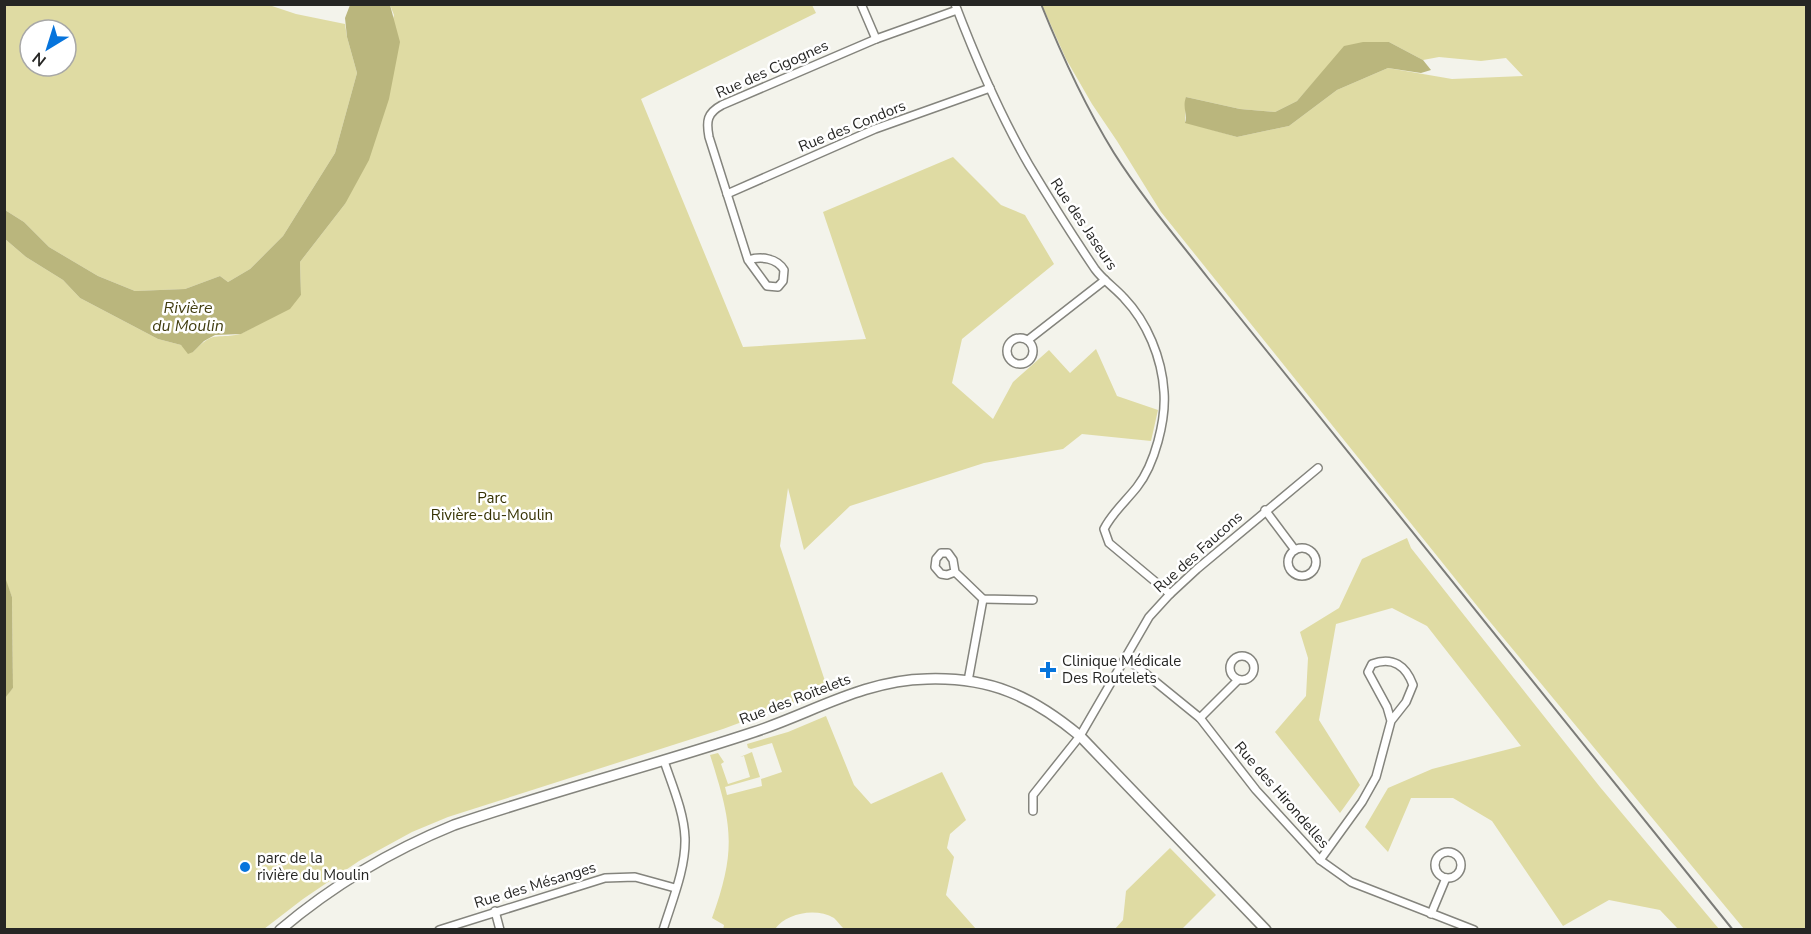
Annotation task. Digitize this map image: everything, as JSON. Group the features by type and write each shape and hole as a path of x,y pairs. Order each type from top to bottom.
{"street":[{"path":"861,4 876,39"},
{"name":"Rue des Cigognes","path":"748,260 761,258 776,262 784,270 783,281 778,287 767,286 748,260 709,137 706,122 709,115 722,105 956,7"},
{"name":"Rue des Jaseurs","path":"956,7 990,88 1029,164 1096,271 1124,297 1146,329 1158,358 1164,393 1156,448 1148,471 1110,518 1104,529 1109,543 1170,594"},
{"name":"Rue des Condors","path":"727,194 875,129 990,88"},
{"path":"1028,340 1104,280"},
{"name":"Rue des Faucons","path":"1033,812 1033,795 1080,736 1149,617 1170,594 1265,510 1318,468"},
{"path":"1265,510 1296,550"},
{"path":"1304,548 1314,555 1314,568 1308,574 1299,575 1291,570 1289,557 1296,550 1304,548"},
{"path":"955,572 983,599 1033,600"},
{"path":"968,681 983,599"},
{"name":"Rue des Hirondelles","path":"1125,657 1200,718 1256,790 1320,860 1352,882 1473,930"},
{"path":"1320,860 1362,802 1376,777 1391,721 1406,702 1413,685 1408,671 1395,663 1382,660 1372,664 1368,672 1387,707 1391,721"},
{"name":"Rue des Roitelets","path":"280,930 350,877 425,837 495,811 664,761 784,722 866,688 896,681 928,679 968,681 1023,696 1056,715 1080,736 1266,930"},
{"path":"1200,718 1238,680"},
{"path":"663,930 684,856 684,830 664,761"},
{"name":"Rue des Mésanges","path":"439,930 605,878 635,877 675,888"},
{"path":"1431,914 1446,878"},
{"path":"495,911 500,930"}],"green space":[{"path":"5,5 269,5 296,14 345,24 357,73 335,153 283,236 250,269 228,282 220,276 185,289 135,291 98,276 49,247 24,222 5,210"},
{"name":"Parc Rivière-du-Moulin","path":"390,5 812,5 816,13 641,99 743,347 866,339 823,212 953,157 1001,205 1025,215 1054,264 962,339 952,383 993,419 1013,382 1049,350 1070,373 1096,349 1117,396 1158,410 1151,441 1082,434 1063,449 984,463 850,506 804,550 788,488 780,546 827,687 788,705 723,729 448,817 412,832 359,861 264,929 5,929 4,698 13,688 12,597 4,577 5,239 26,257 63,280 80,298 158,339 181,345 193,352 206,340 240,334 253,327 301,295 300,262 345,204 394,15"},
{"path":"1042,5 1806,5 1806,929 1744,929 1486,617 1161,212 1066,59","holes":["1389,42 1423,60 1439,57 1481,61 1506,58 1523,76 1452,79 1388,68 1337,90 1289,126 1237,137 1185,122 1186,97 1240,109 1275,112 1297,101 1319,76"]},
{"path":"1407,538 1411,548 1600,787 1719,929 1678,929 1660,910 1609,900 1563,926 1492,821 1453,798 1411,798 1388,852 1365,827 1388,788 1432,769 1521,746 1427,626 1392,608 1336,624 1319,720 1360,785 1340,813 1275,732 1306,696 1308,658 1300,632 1339,608 1362,559"},
{"path":"826,716 854,785 871,804 942,772 966,820 950,834 947,848 954,857 946,895 976,929 844,929 834,918 810,912 786,919 775,929 723,930 724,925 712,918 725,873 729,836 723,800 710,755 718,753 724,762 721,764 728,784 750,777 744,756 740,757 752,752 760,777 725,787 727,795 762,786 761,779 782,772 772,743 751,749 747,744 788,732"},
{"path":"1170,848 1216,895 1182,929 1115,929 1123,920 1126,891"}],"water":[{"name":"Rivière du Moulin","path":"350,5 390,5 400,42 389,99 369,160 345,204 300,262 301,295 290,309 241,334 215,335 188,354 181,345 158,339 80,298 63,280 26,257 5,239 5,210 24,222 49,247 98,276 135,291 185,289 220,276 228,282 250,269 283,236 335,153 357,73 347,37 345,18"},
{"path":"1363,42 1389,42 1423,60 1431,70 1421,73 1388,68 1337,90 1289,126 1237,137 1185,123 1186,97 1240,109 1275,112 1297,101 1344,46"},
{"path":"5,577 12,597 13,688 5,698"}],"railway":[{"path":"1041,4 1093,117 1114,153 1148,201 1733,930"}],"place":[{"name":"Clinique Médicale Des Routelets","path":"1048,670"},
{"name":"parc de la rivière du Moulin","path":"245,867"}]}
